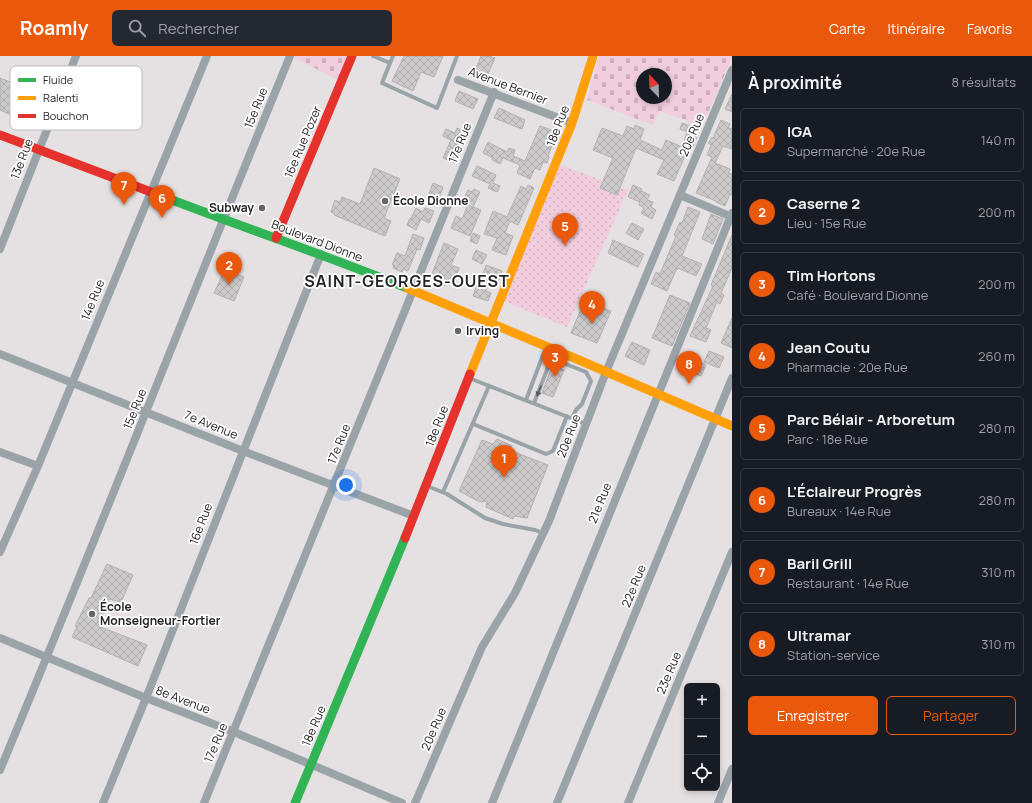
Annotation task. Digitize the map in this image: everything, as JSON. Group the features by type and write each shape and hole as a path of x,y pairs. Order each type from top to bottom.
{"main road":[{"name":"16e Rue Pozer","path":"276,238 352,56"},
{"name":"18e Rue","path":"295,803 414,516 490,323 572,123 594,56"},
{"name":"Boulevard Dionne","path":"0,134 223,220 321,254 546,346 732,426"}],"street":[{"name":"13e Rue","path":"72,66 76,56"},
{"name":"14e Rue","path":"1,548 38,466 207,56"},
{"name":"15e Rue","path":"0,770 290,56"},
{"name":"20e Rue","path":"415,803 482,647 515,593 543,533 606,372 732,70"},
{"name":"Avenue Bernier","path":"458,80 494,92 572,123"},
{"name":"17e Rue","path":"204,803 494,92"},
{"name":"13e Rue","path":"0,249 47,130"},
{"path":"680,195 732,216"},
{"name":"21e Rue","path":"492,803 658,393 732,216"},
{"name":"16e Rue","path":"103,803 146,698 321,254"},
{"name":"7e Avenue","path":"0,354 243,451 414,516"},
{"name":"22e Rue","path":"557,803 732,378"},
{"path":"0,452 38,466"},
{"name":"23e Rue","path":"628,803 732,552"},
{"name":"8e Avenue","path":"0,638 146,698 234,732 402,803"},
{"path":"718,803 732,769"}],"lane":[{"path":"373,56 390,63"},
{"path":"393,56 382,83 437,108 457,56"},
{"path":"526,400 546,346"},
{"path":"534,404 550,362 553,359 586,372 591,381 582,404 576,410 572,418"},
{"path":"469,378 586,424"},
{"path":"443,492 489,386"},
{"path":"473,424 546,454 553,451 567,416"},
{"path":"426,486 454,497 486,518 510,526 535,530 543,533"}],"green space":[{"path":"293,56 353,56 342,82"},
{"path":"599,56 732,56 702,126 660,111 653,125 587,100"},
{"path":"558,164 628,190 567,327 503,301"}],"building":[{"path":"404,56 443,56 434,77 421,72 413,91 392,81"},
{"path":"481,56 495,58 486,78 481,76 479,78 473,76"},
{"path":"0,78 10,82 10,114 0,110"},
{"path":"459,91 478,99 473,109 455,101"},
{"path":"732,94 732,112 725,109"},
{"path":"499,108 525,120 522,129 494,118"},
{"path":"721,120 730,124 728,128 732,129 732,149 723,146 715,163 730,169 728,173 732,174 732,195 730,194 725,206 696,193 712,157 707,155 711,145 708,143 712,137 713,138"},
{"path":"682,123 696,128 694,133 698,134 693,147 689,146 674,181 657,174 664,160 636,148 617,195 600,188 613,158 593,150 602,128 623,136 627,126 634,129 635,125 644,129 640,140 662,150 666,140 682,147 687,132 680,129"},
{"path":"540,126 557,132 547,163 543,162 540,170 535,168 530,179 517,173 520,165 503,158 500,164 492,160 493,158 483,153 488,142 507,152 509,148 515,150 513,156 525,161"},
{"path":"457,128 468,133 455,163 443,158 451,140 443,136 446,129 455,133"},
{"path":"477,166 496,175 493,183 500,186 497,192 488,188 490,184 472,176"},
{"name":"École Dionne","path":"374,168 400,179 384,218 391,221 385,236 334,215 335,214 331,212 335,200 340,202 342,197 360,204"},
{"path":"433,183 443,187 439,198 429,194"},
{"path":"528,185 534,188 518,225 510,221 505,233 513,236 506,255 492,250 497,238 484,234 493,211 507,217 521,186 526,189"},
{"path":"633,185 650,195 647,200 653,202 651,207 656,210 652,219 641,213 644,208 639,205 640,202 628,197"},
{"path":"474,189 480,192 473,207 481,210 470,236 451,228 456,216 462,219 467,207 465,206 466,204 462,202 468,190 472,192"},
{"path":"688,207 700,212 682,256 702,264 696,276 678,268 667,291 651,284 656,272 660,274 676,236 674,235 680,222 682,223"},
{"path":"416,208 423,212 425,208 434,211 429,223 421,219 416,230 407,225"},
{"path":"711,214 723,219 713,244 702,239"},
{"path":"632,223 644,229 638,240 626,233"},
{"path":"473,233 480,236 477,244 470,241"},
{"path":"413,234 424,238 420,250 417,249 408,271 403,269 402,272 393,268 394,265 392,265 397,253 405,256"},
{"path":"732,235 732,268 721,293 724,295 720,304 717,302 706,328 711,330 706,342 690,336 713,286 711,285"},
{"path":"613,240 644,254 638,267 608,253"},
{"path":"444,243 458,249 451,265 459,268 454,281 449,278 445,286 436,282 438,278 431,276"},
{"path":"476,250 487,255 482,264 472,259"},
{"path":"486,265 502,271 499,280 491,277 486,291 491,293 488,301 473,296 478,282 480,283"},
{"path":"225,270 244,277 234,301 214,293"},
{"path":"670,295 690,303 672,346 652,338"},
{"path":"586,297 592,299 590,303 611,311 597,343 571,333"},
{"path":"732,318 732,348 721,343"},
{"path":"632,342 650,350 644,365 625,356"},
{"path":"709,351 724,357 719,368 704,362"},
{"path":"690,358 706,365 701,376 685,370"},
{"path":"552,366 564,370 553,397 542,393"},
{"path":"497,439 512,446 509,450 548,465 527,518 514,516 513,519 486,507 487,501 480,502 459,491 482,440 493,444"},
{"name":"École Monseigneur-Fortier","path":"107,564 133,575 121,602 109,599 98,626 147,645 138,666 72,637 77,627 75,626 89,598 91,598"}],"traffic: fast":[{"path":"159,195 407,288"},
{"path":"295,803 405,538"}],"traffic: slow":[{"path":"470,374 572,123 593,56"},
{"path":"407,288 732,426"}],"traffic: jam":[{"path":"276,238 352,56"},
{"path":"0,135 159,195"},
{"path":"405,538 470,374"}],"place":[{"name":"École Dionne","path":"385,201"},
{"name":"Baril Grill","path":"124,205"},
{"name":"Subway","path":"262,208"},
{"name":"L'Éclaireur Progrès","path":"162,218"},
{"name":"Parc Bélair - Arboretum","path":"565,246"},
{"name":"Caserne 2","path":"229,285"},
{"name":"Jean Coutu","path":"592,324"},
{"name":"Irving","path":"458,331"},
{"name":"Tim Hortons","path":"555,377"},
{"name":"Ultramar","path":"689,384"},
{"name":"IGA","path":"504,478"},
{"name":"École Monseigneur-Fortier","path":"92,614"}],"district":[{"name":"SAINT-GEORGES-OUEST","path":"407,281"}]}
